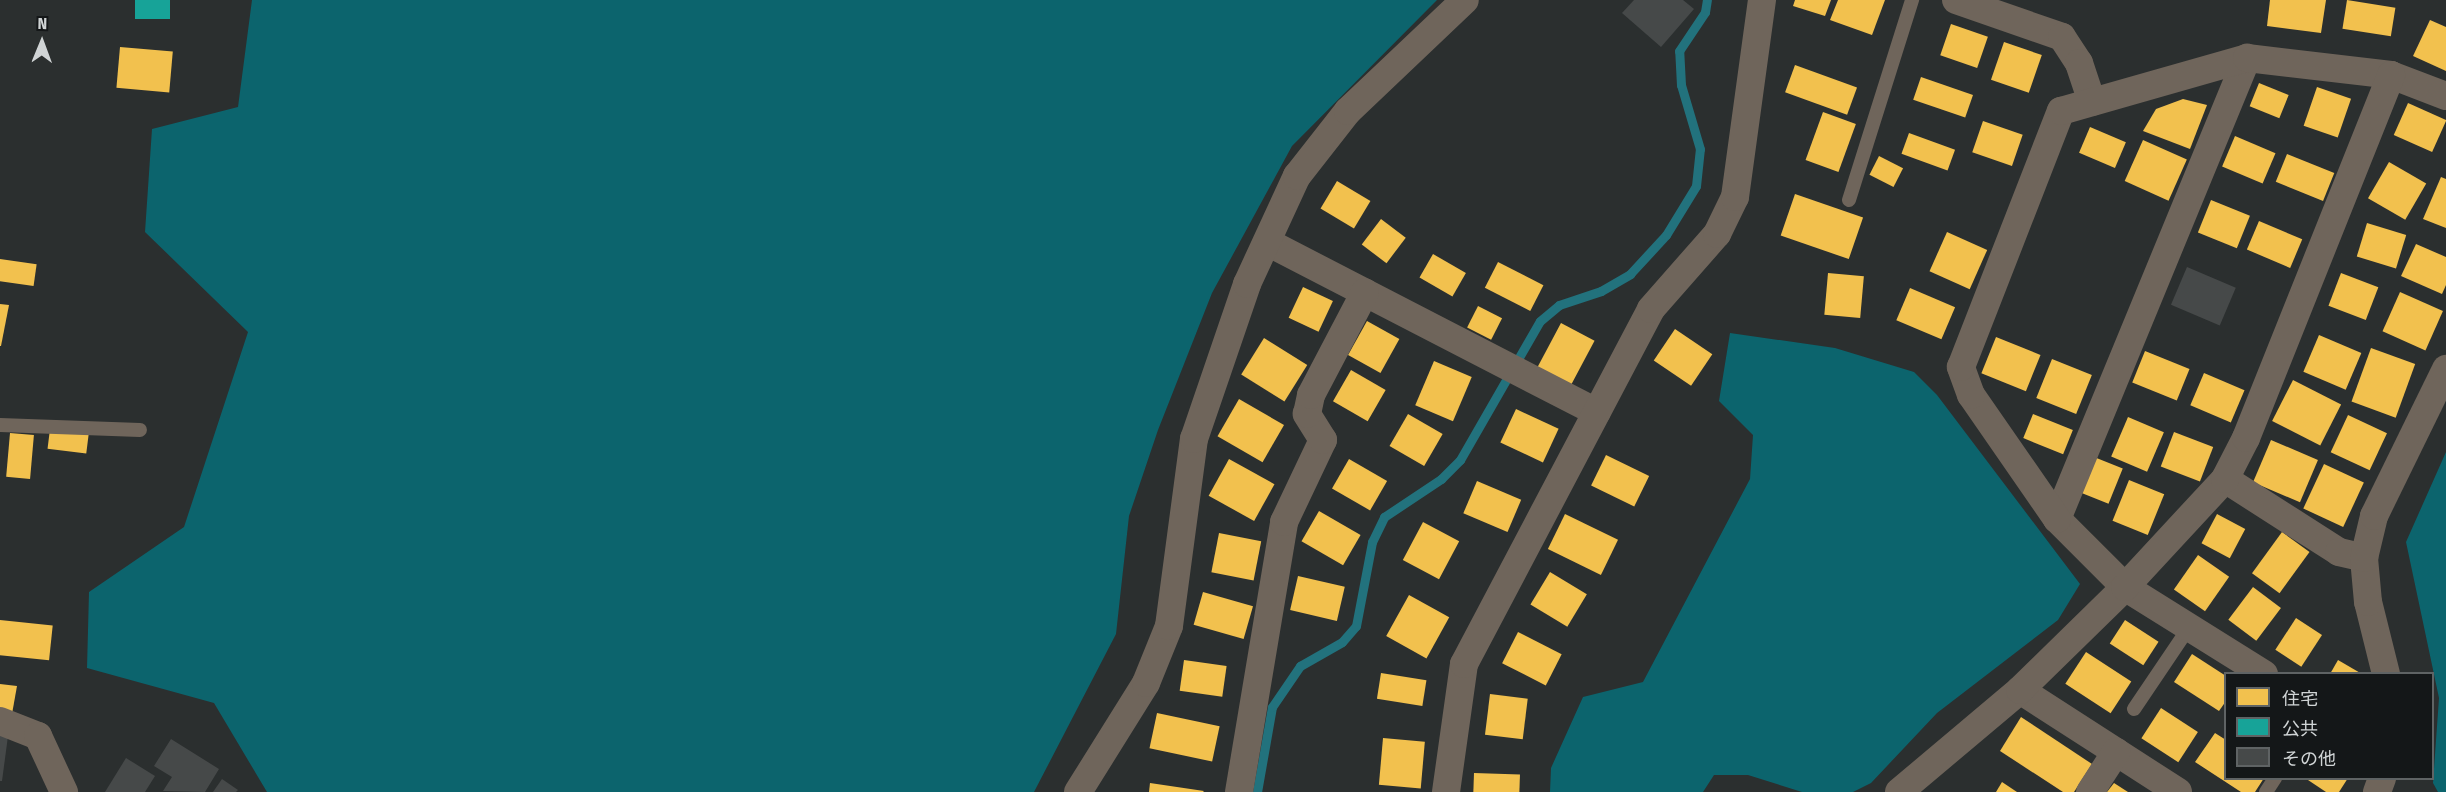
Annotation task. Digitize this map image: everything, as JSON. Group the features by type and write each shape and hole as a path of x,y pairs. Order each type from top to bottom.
{"street":[{"path":"1078,792 1146,682 1169,626 1194,439 1246,284 1297,176 1322,141 1465,0"},
{"path":"1446,792 1464,664 1651,309 1717,234 1735,197 1762,0"},
{"path":"1956,0 2062,36 2079,63 2092,102"},
{"path":"2057,519 2247,58"},
{"path":"2261,672 2125,587 2057,519 1971,395 1961,367 2061,111 2247,58 2391,75 2446,96"},
{"path":"1899,792 2020,690 2125,587 2225,479 2250,428 2391,75"},
{"path":"1267,242 1597,412"},
{"path":"1239,792 1284,522 1323,441 1307,414 1311,395 1365,292"},
{"path":"2386,672 2368,602 2364,558 2374,516 2446,369"},
{"path":"2225,479 2339,552 2364,558"},
{"path":"2020,690 2178,792"},
{"path":"0,721 38,736 64,792"},
{"path":"2090,792 2116,752"}],"lane":[{"path":"1849,200 1912,0"},
{"path":"0,425 140,430"},
{"path":"2134,709 2190,626"}],"shaded area":[{"path":"252,0 1437,0 1292,146 1212,293 1158,430 1129,516 1116,634 1034,792 267,792 214,703 87,668 89,592 184,527 248,332 145,232 152,129 238,107"},
{"path":"1730,333 1835,348 1914,372 1937,395 2080,584 2058,620 1937,713 1871,783 1853,792 1802,792 1748,775 1714,775 1703,792 1550,792 1551,768 1583,697 1643,682 1750,479 1753,435 1719,401"},
{"path":"2446,452 2446,792 2438,792 2433,783 2439,698 2406,542"}],"building: 住宅":[{"path":"1795,0 1831,0 1825,16 1793,6"},
{"path":"1838,0 1885,0 1872,35 1830,20"},
{"path":"2270,0 2326,0 2321,33 2267,26"},
{"path":"2347,0 2395,8 2391,36 2342,29"},
{"path":"2430,20 2446,27 2446,71 2413,56"},
{"path":"1951,24 1988,37 1977,68 1940,55"},
{"path":"2004,42 2042,55 2029,93 1991,80"},
{"path":"120,47 173,52 169,92 116,88"},
{"path":"1795,65 1857,88 1847,115 1785,92"},
{"path":"1921,77 1973,95 1965,118 1913,100"},
{"path":"2259,83 2289,95 2279,118 2250,106"},
{"path":"2317,87 2351,99 2338,137 2304,126"},
{"path":"2183,99 2207,105 2190,149 2143,131 2156,109"},
{"path":"2408,103 2446,120 2432,152 2394,135"},
{"path":"1823,112 1856,124 1838,172 1806,160"},
{"path":"1983,121 2023,135 2012,166 1972,152"},
{"path":"2090,127 2126,142 2115,168 2079,153"},
{"path":"1909,133 1955,150 1948,170 1901,154"},
{"path":"2235,136 2276,153 2263,184 2222,166"},
{"path":"2143,140 2187,160 2169,201 2125,181"},
{"path":"2287,154 2334,173 2323,201 2276,182"},
{"path":"1879,156 1903,168 1894,187 1869,175"},
{"path":"2389,162 2426,184 2405,220 2368,198"},
{"path":"2441,177 2446,179 2446,228 2423,219"},
{"path":"1337,181 1370,201 1354,229 1321,208"},
{"path":"1795,194 1863,217 1849,259 1781,236"},
{"path":"2211,200 2250,216 2237,248 2198,232"},
{"path":"1381,219 1406,238 1386,263 1362,245"},
{"path":"2259,221 2302,239 2290,268 2247,250"},
{"path":"2367,223 2406,235 2396,268 2357,256"},
{"path":"1947,232 1987,250 1970,289 1930,271"},
{"path":"2416,244 2446,257 2446,285 2442,294 2401,276"},
{"path":"1433,254 1466,273 1452,296 1420,277"},
{"path":"0,259 37,264 34,286 0,281"},
{"path":"1498,262 1543,285 1530,311 1485,288"},
{"path":"1828,273 1864,276 1860,318 1824,315"},
{"path":"2341,273 2378,287 2366,320 2328,306"},
{"path":"1303,287 1333,301 1319,332 1289,318"},
{"path":"1910,288 1955,307 1941,339 1896,320"},
{"path":"2400,292 2443,311 2425,350 2383,331"},
{"path":"0,304 9,305 1,346 0,346"},
{"path":"1478,306 1502,318 1491,340 1467,327"},
{"path":"1367,321 1399,339 1380,373 1348,355"},
{"path":"1561,323 1595,341 1571,386 1537,368"},
{"path":"1675,329 1712,354 1691,386 1654,361"},
{"path":"2319,335 2361,353 2346,390 2303,372"},
{"path":"1996,337 2041,355 2026,391 1981,373"},
{"path":"1264,338 1307,365 1284,401 1241,374"},
{"path":"2371,348 2415,364 2396,418 2352,402"},
{"path":"2145,351 2190,369 2177,401 2132,383"},
{"path":"2052,359 2092,375 2076,414 2036,398"},
{"path":"1434,361 1472,377 1453,421 1415,405"},
{"path":"1351,370 1386,390 1368,421 1333,401"},
{"path":"2204,373 2245,390 2231,422 2190,405"},
{"path":"2293,380 2341,405 2320,446 2272,421"},
{"path":"1239,399 1284,425 1263,462 1218,436"},
{"path":"1516,409 1559,429 1543,462 1500,443"},
{"path":"1408,414 1443,434 1424,466 1390,446"},
{"path":"2033,414 2073,430 2063,454 2023,438"},
{"path":"2348,415 2387,433 2370,470 2331,452"},
{"path":"2128,417 2164,432 2147,472 2111,457"},
{"path":"50,429 89,434 86,454 48,449"},
{"path":"2174,432 2213,447 2200,482 2161,467"},
{"path":"10,433 34,435 30,479 6,477"},
{"path":"2271,440 2318,460 2300,502 2253,482"},
{"path":"1606,455 1649,476 1634,507 1591,486"},
{"path":"2094,457 2123,469 2109,504 2080,492"},
{"path":"1229,459 1274,484 1254,521 1209,496"},
{"path":"1349,459 1387,481 1370,510 1332,488"},
{"path":"2324,464 2364,483 2343,527 2303,508"},
{"path":"2129,480 2164,494 2148,535 2113,521"},
{"path":"1477,481 1521,500 1508,532 1463,513"},
{"path":"1319,511 1361,535 1343,565 1302,541"},
{"path":"1565,514 1618,540 1601,575 1548,549"},
{"path":"2217,514 2245,529 2230,558 2202,543"},
{"path":"1423,522 1459,541 1439,579 1403,560"},
{"path":"2282,532 2310,552 2280,593 2252,573"},
{"path":"1219,533 1261,541 1254,580 1211,572"},
{"path":"2198,555 2229,577 2205,611 2174,589"},
{"path":"1550,572 1587,594 1567,627 1530,605"},
{"path":"1298,576 1345,587 1337,621 1290,610"},
{"path":"2253,587 2281,608 2256,641 2228,620"},
{"path":"1203,592 1253,606 1244,639 1194,625"},
{"path":"1409,595 1449,617 1426,658 1386,636"},
{"path":"2296,618 2322,635 2301,667 2275,650"},
{"path":"0,620 53,626 49,660 0,655"},
{"path":"2125,620 2159,642 2143,665 2110,643"},
{"path":"1518,632 1562,654 1546,685 1502,663"},
{"path":"2086,652 2131,681 2111,713 2065,684"},
{"path":"2192,654 2224,675 2224,704 2219,711 2174,682"},
{"path":"1184,660 1227,666 1222,697 1180,691"},
{"path":"2338,660 2359,672 2331,672"},
{"path":"1381,673 1426,680 1422,706 1377,699"},
{"path":"0,684 17,686 12,714 0,712"},
{"path":"1490,694 1528,699 1523,739 1485,735"},
{"path":"2161,708 2198,732 2178,762 2141,738"},
{"path":"1157,713 1220,726 1212,762 1150,748"},
{"path":"2021,717 2092,764 2074,792 2063,792 2000,751"},
{"path":"2215,733 2224,739 2224,780 2263,780 2255,792 2241,792 2195,762"},
{"path":"1383,738 1425,742 1421,788 1379,785"},
{"path":"1474,773 1520,775 1519,792 1473,792"},
{"path":"2308,780 2347,780 2339,792 2326,792"},
{"path":"2002,782 2017,792 1996,792"},
{"path":"1150,783 1204,791 1149,792"},
{"path":"2114,783 2128,792 2107,792"}],"building: 公共":[{"path":"135,0 170,0 170,19 135,19"}],"building: その他":[{"path":"1634,0 1683,0 1694,9 1661,47 1622,13"},
{"path":"2187,267 2236,288 2220,325 2171,305"},
{"path":"0,735 8,736 2,781 0,781"},
{"path":"171,739 219,769 205,792 163,791 172,777 154,766"},
{"path":"126,758 155,776 145,792 105,792"},
{"path":"222,779 238,790 236,792 213,792"}],"waterway":[{"path":"1257,792 1272,707 1300,666 1342,642 1356,626 1372,542 1384,517 1441,479 1460,460 1540,321 1559,305 1601,291 1630,274 1666,235 1696,186 1700,149 1681,85 1679,51 1705,12 1707,0"}]}
